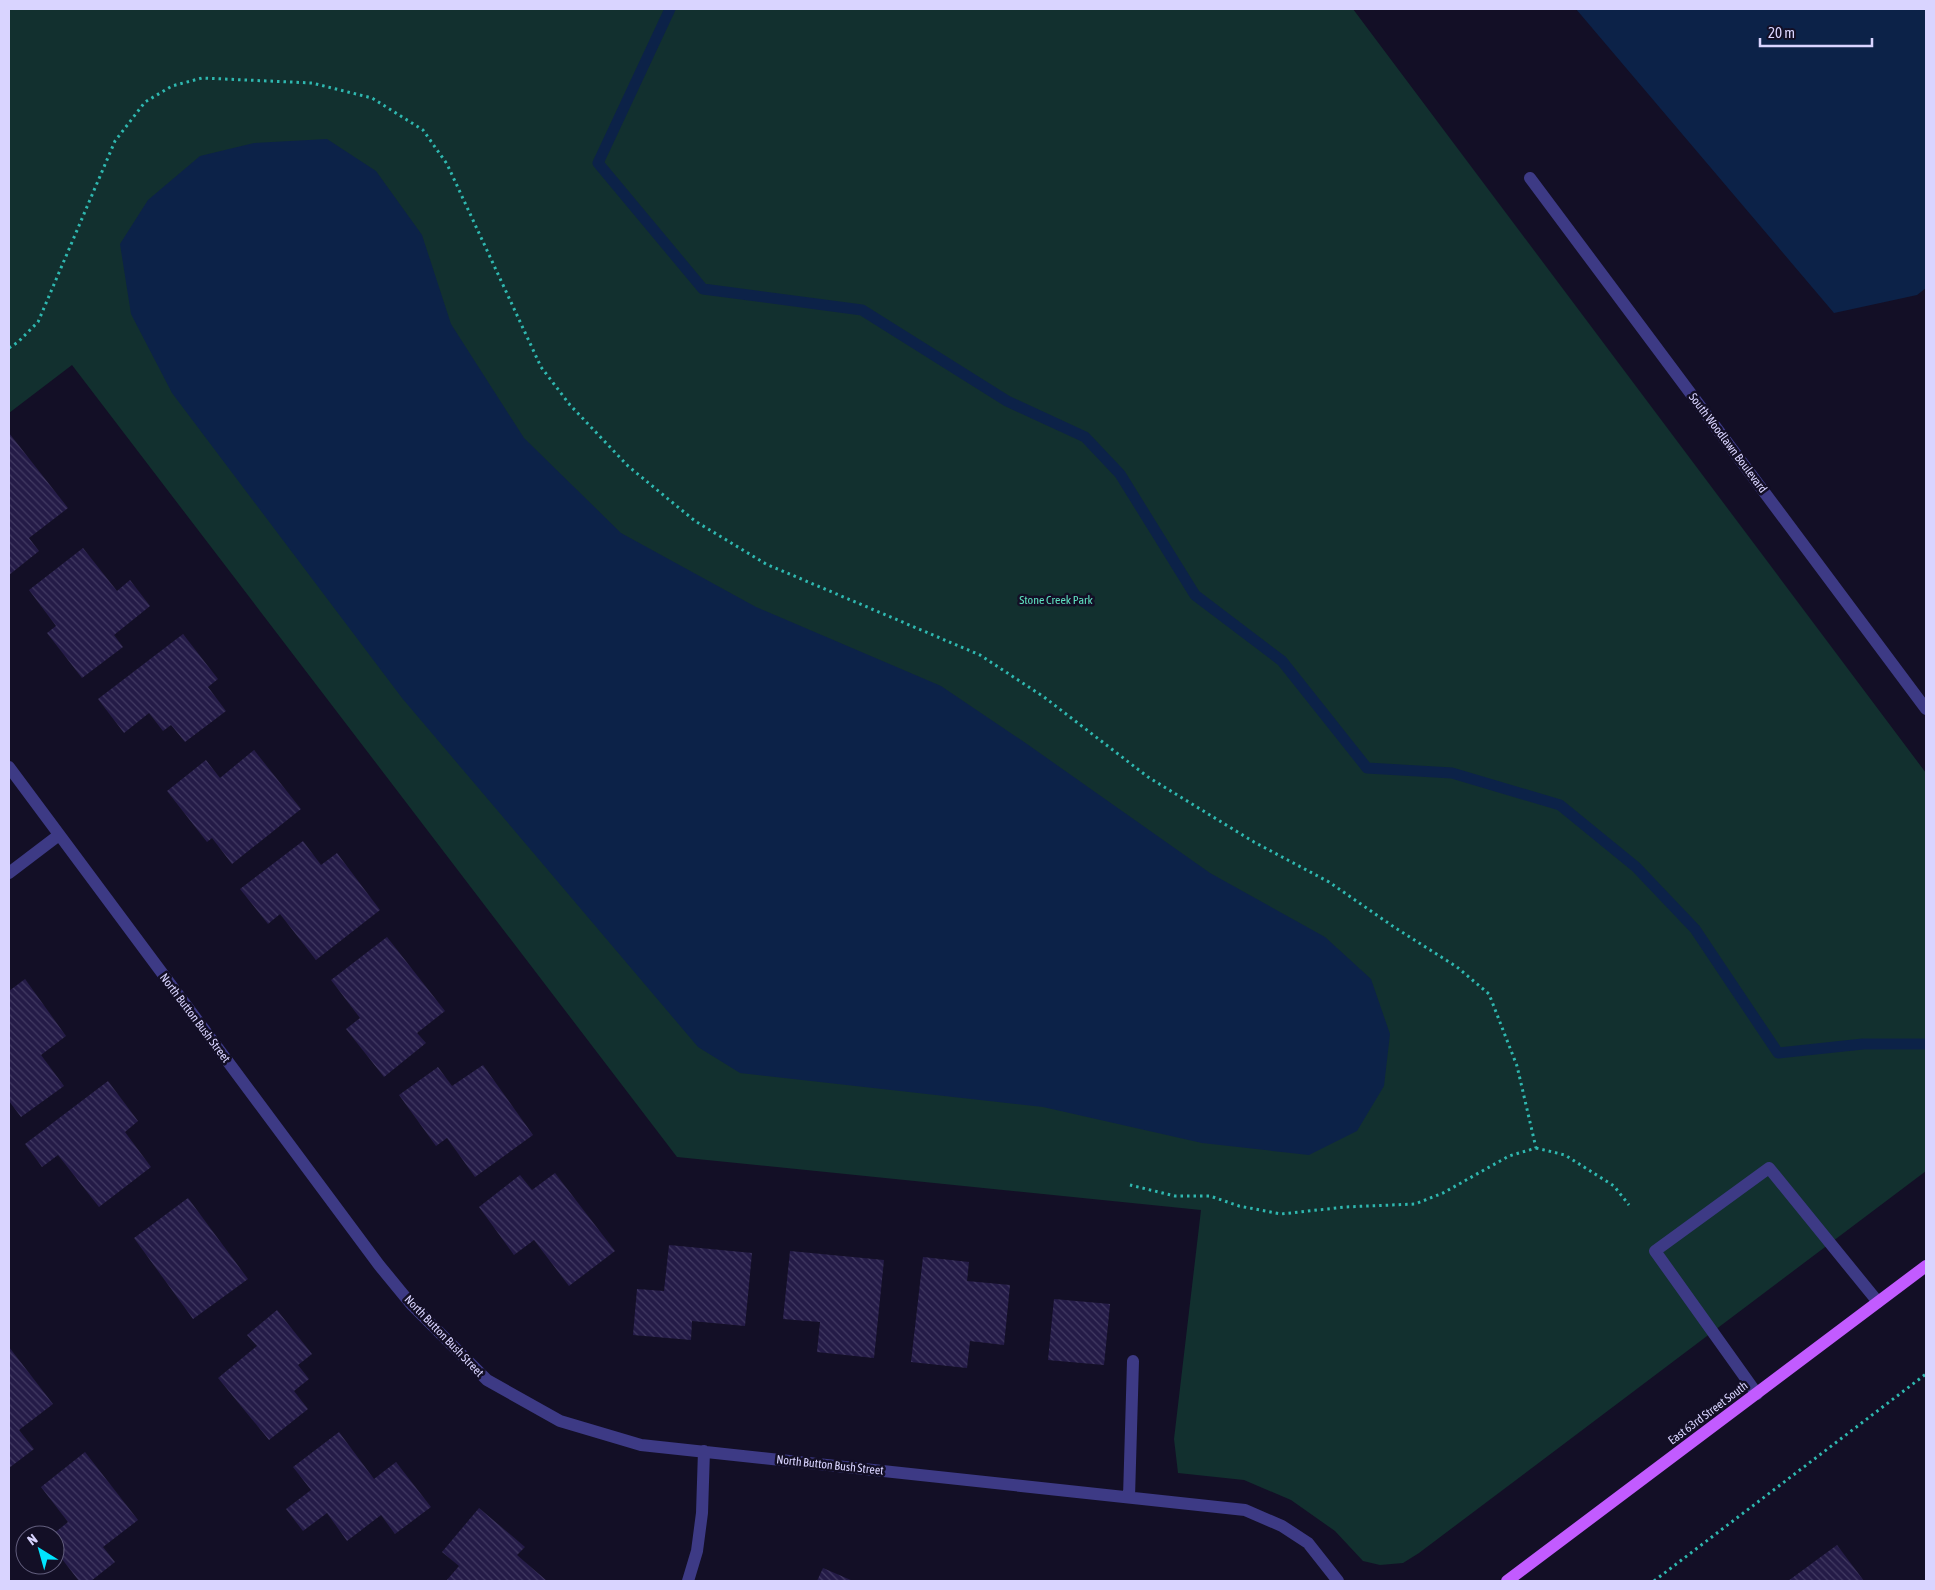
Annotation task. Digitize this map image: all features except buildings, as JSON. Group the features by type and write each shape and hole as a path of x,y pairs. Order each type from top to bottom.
{"main road":[{"name":"East 63rd Street South","path":"1507,1581 1926,1266"}],"street":[{"name":"South Woodlawn Boulevard","path":"1530,178 1926,709"},
{"name":"North Button Bush Street","path":"9,767 379,1265 411,1304 487,1380 560,1421 641,1445 1245,1510 1282,1526 1308,1543 1338,1581"},
{"path":"9,873 59,835"},
{"path":"1757,1394 1654,1251 1769,1168 1878,1302"},
{"path":"1130,1497 1133,1362"},
{"path":"688,1581 697,1551 702,1513 704,1452"}],"path":[{"path":"9,348 18,342 38,322 115,141 145,102 172,86 202,78 312,83 372,98 423,130 447,164 541,367 570,405 628,466 695,521 766,564 980,655 1044,697 1148,777 1254,842 1329,882 1394,927 1457,967 1489,994 1517,1066 1536,1148"},
{"path":"1130,1185 1175,1196 1210,1196 1239,1206 1281,1214 1345,1207 1415,1204 1443,1193 1509,1156 1536,1148 1565,1155 1614,1186 1629,1206"},
{"path":"1654,1581 1926,1374"}],"green space":[{"name":"Stone Creek Park","path":"9,9 1353,9 1926,773 1926,1171 1419,1553 1403,1563 1380,1565 1363,1561 1335,1531 1291,1500 1244,1480 1178,1473 1174,1439 1201,1210 677,1157 72,365 9,413"}],"water":[{"path":"1576,9 1926,9 1926,288 1917,295 1834,313"},
{"path":"327,139 376,171 422,235 451,324 524,438 621,533 756,607 941,686 1210,873 1325,937 1371,979 1390,1034 1384,1086 1357,1131 1309,1155 1202,1143 1043,1107 740,1073 698,1047 402,698 172,393 131,314 120,244 148,200 200,156 254,143"}],"waterway":[{"path":"670,9 598,163 703,289 862,310 1007,401 1085,437 1120,474 1195,595 1282,661 1367,768 1452,773 1560,805 1636,867 1695,929 1778,1053 1863,1044 1926,1044"}]}
